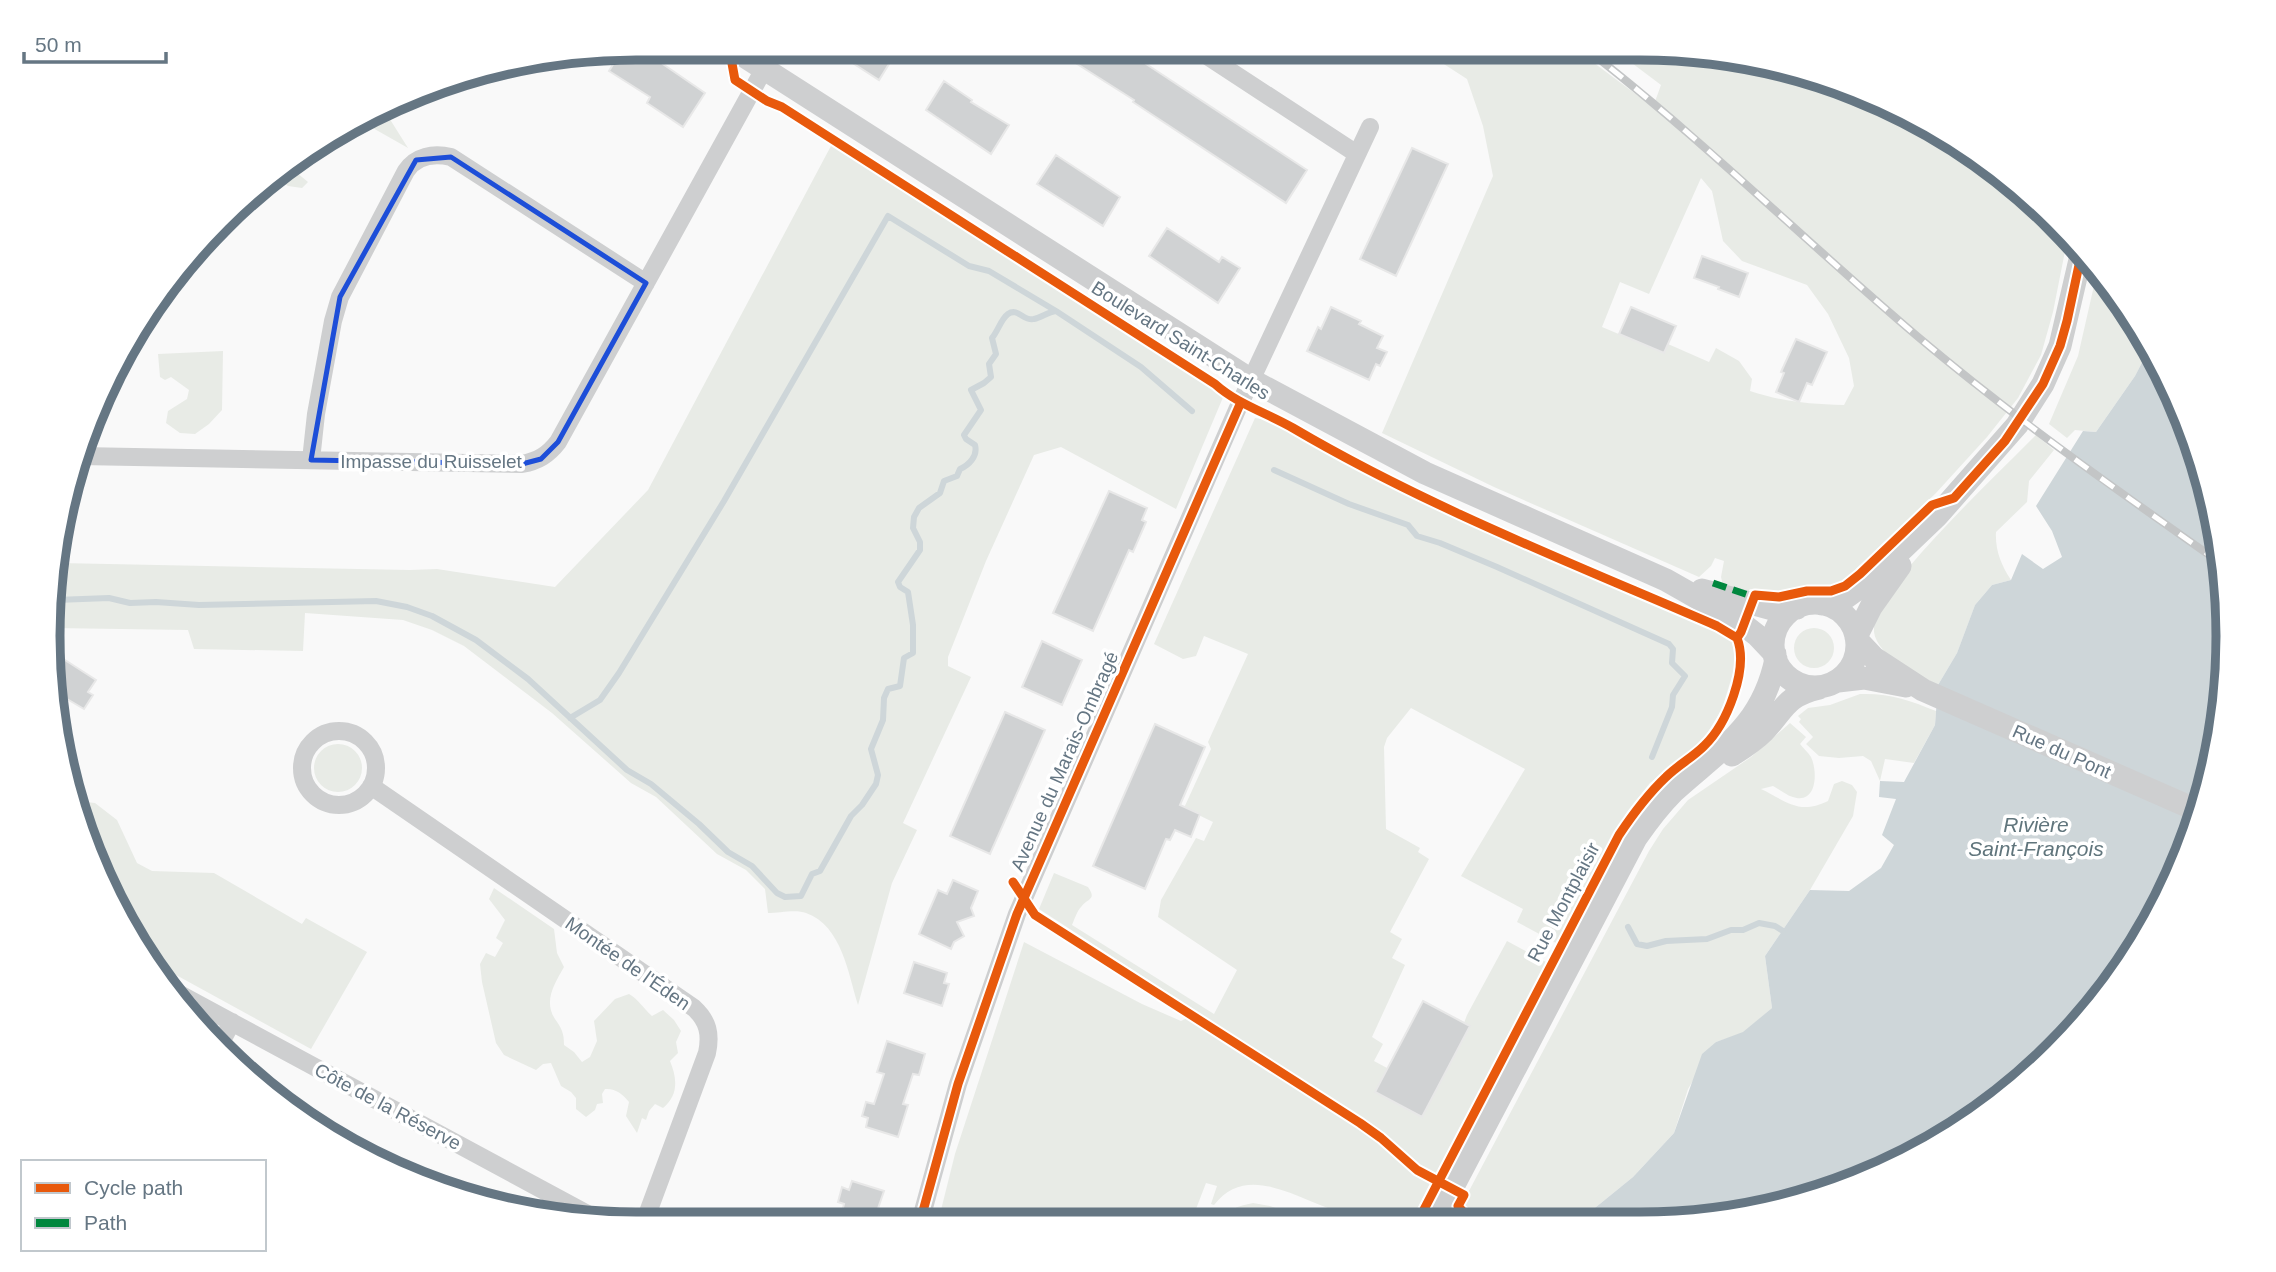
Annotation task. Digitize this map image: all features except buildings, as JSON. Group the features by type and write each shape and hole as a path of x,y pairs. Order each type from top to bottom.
{"street":[{"name":"Boulevard Saint-Charles","path":"750,60 1251,380 1425,473 1666,580 1740,622 1758,636 1775,656"},
{"path":"1213,60 1357,154"},
{"name":"Impasse du Ruisselet","path":"88,456 522,464 541,459 558,442 764,69"},
{"name":"Avenue du Marais-Ombragé","path":"923,1212 975,1031 1017,914 1251,380 1370,127"},
{"path":"311,460 316,414 333,321 340,298 405,171 415,160 434,155 451,158 646,283"},
{"path":"1923,690 1864,678 1813,687 1800,684 1783,671 1775,656 1774,641 1778,627 1786,615 1797,608 1841,601 1858,590 1937,516 2005,441 2043,384 2060,346 2079,264"},
{"path":"1832,683 1848,672 1854,661 1857,638 1882,590 1937,516"},
{"name":"Boulevard Saint-Charles","path":"1666,580 1772,609 1797,608"},
{"path":"1822,604 1843,614 1857,638 1874,658 1923,690"},
{"name":"Rue Montplaisir","path":"1440,1212 1636,838 1671,794 1727,746 1755,714 1771,682 1775,656"},
{"name":"Rue Montplaisir","path":"1701,769 1729,757 1753,741 1792,698 1832,683"},
{"name":"Rue du Pont","path":"1923,690 2190,807"},
{"path":"333,731 356,735 372,752 375,763 372,786 364,796 352,803 340,806 327,804 307,788 302,776 305,751 313,741 333,731"},
{"name":"Montée de l'Éden","path":"372,786 702,1015 709,1033 707,1053 648,1212"},
{"name":"Côte de la Réserve","path":"189,999 579,1209"},
{"path":"223,1038 232,1022"}],"highlighted area":[{"path":"451,157 646,283 558,442 541,459 522,464 311,460 340,297 416,160"}],"shaded area":[{"path":"1438,60 1590,60 1653,107 1661,85 1628,60 1715,64 1789,79 1861,103 1928,137 1960,157 2020,203 2066,248 2041,355 2018,398 1987,437 1936,493 1846,579 1836,585 1777,594 1750,589 1746,595 1723,585 1721,577 1724,561 1715,558 1699,577 1494,487 1382,433 1493,176 1483,126 1467,79","holes":["1701,178 1712,191 1723,241 1742,261 1807,285 1828,314 1849,358 1854,386 1844,405 1796,402 1750,391 1752,379 1739,361 1716,348 1709,362 1668,344 1664,353 1602,327 1620,282 1649,294"]},
{"path":"388,116 408,148 369,126"},
{"path":"832,144 1224,395 1176,509 1061,447 1034,455 986,561 948,657 948,666 971,677 903,823 917,830 892,883 858,1005 847,965 836,939 818,919 802,912 768,913 765,889 746,870 717,854 656,797 631,783 552,713 464,646 432,630 403,620 305,613 303,651 194,649 188,630 60,628 64,563 437,569 555,587 648,490"},
{"path":"295,172 308,182 302,188 288,186 282,181"},
{"path":"2095,282 2144,358 2096,432 2075,430 2067,438 2049,424 2078,356"},
{"path":"223,351 222,410 195,434 180,433 166,423 168,411 187,399 189,390 171,377 165,380 160,377 158,354"},
{"path":"1255,418 1283,428 1359,470 1462,519 1574,570 1702,623 1732,641 1735,658 1733,673 1722,709 1705,737 1693,750 1650,783 1627,812 1556,943 1517,922 1523,909 1461,876 1525,769 1411,708 1387,738 1384,747 1386,829 1420,848 1418,852 1429,859 1390,932 1402,939 1392,958 1405,965 1372,1037 1383,1044 1374,1061 1387,1068 1376,1092 1422,1117 1470,1027 1464,1023 1467,1015 1507,941 1546,962 1435,1175 1416,1163 1364,1120 1039,909 1054,873 1088,887 1092,897 1080,909 1072,925 1214,1014 1237,970 1158,917 1161,900 1196,838 1204,841 1213,822 1184,808 1211,749 1208,742 1248,654 1204,636 1196,656 1183,659 1154,644"},
{"path":"2036,435 2054,450 2029,481 2027,502 1996,532 1999,557 2011,580 1992,585 1975,605 1957,653 1938,685 1900,664 1882,649 1874,632 1875,615 1890,590 1924,550"},
{"path":"1814,628 1828,634 1834,648 1828,662 1814,668 1800,662 1794,648 1800,634"},
{"path":"1860,694 1899,698 1936,711 1935,725 1914,763 1885,759 1880,781 1871,761 1863,756 1819,756 1806,744 1813,737 1799,722 1801,719 1798,716 1808,708 1830,705"},
{"path":"1790,723 1806,737 1800,744 1813,763 1814,786 1807,796 1801,798 1790,796 1773,786 1761,789 1801,807 1828,801 1834,784 1842,781 1852,785 1857,792 1853,816 1810,890 1765,956 1772,1008 1743,1033 1716,1042 1688,1089 1674,1133 1633,1177 1590,1212 1467,1212 1461,1206 1649,851 1663,829 1688,800 1751,757"},
{"path":"338,744 355,751 362,768 355,785 338,792 321,785 314,768 321,751"},
{"path":"84,802 95,803 117,820 137,863 152,871 214,873 302,924 306,918 367,952 311,1049 167,970 119,891 103,857"},
{"path":"494,888 554,929 557,953 564,967 552,992 550,1006 562,1031 564,1045 582,1062 590,1057 597,1041 594,1021 615,999 629,994 652,1016 663,1010 681,1031 676,1042 678,1053 670,1061 675,1080 672,1098 663,1108 655,1104 646,1120 642,1118 637,1133 626,1116 629,1102 618,1092 605,1089 602,1094 603,1103 597,1104 595,1110 586,1117 576,1109 576,1098 561,1086 551,1063 543,1064 536,1070 504,1055 496,1043 480,964 486,953 495,957 503,943 496,938 505,920 489,899"},
{"path":"1024,942 1142,1004 1181,1021 1189,1017 1356,1125 1394,1153 1409,1168 1431,1181 1416,1212 1342,1212 1261,1185 1244,1185 1228,1192 1214,1205 1211,1204 1217,1186 1206,1183 1195,1212 940,1212 955,1154"},
{"path":"1253,1203 1288,1212 1231,1212 1237,1207"}],"water":[{"name":"Rivière Saint-François","path":"2144,358 2173,415 2197,487 2212,561 2215,674 2205,748 2186,821 2157,891 2119,956 2073,1016 2048,1044 2020,1069 1960,1115 1895,1153 1825,1182 1752,1201 1678,1211 1590,1212 1633,1177 1674,1133 1702,1054 1716,1042 1743,1032 1772,1008 1765,956 1810,890 1849,891 1881,868 1894,845 1882,835 1896,799 1879,797 1880,781 1904,782 1935,725 1938,685 1957,653 1975,605 1992,585 2011,580 2022,554 2043,569 2062,557 2052,531 2036,506 2083,431 2096,432"}],"waterway":[{"path":"570,718 600,700 619,673 724,501 888,216 969,266 989,271 1056,311"},
{"path":"61,600 109,598 130,603 199,605 376,601 407,607 432,616 476,640 528,679 627,770 651,784 728,852 752,866 777,893 785,897 801,896 812,874 820,871 851,816 876,784 878,775 871,749 883,720 884,698 888,689 900,686 904,658 913,653 913,625 908,592 900,587 898,582 920,550 920,542 913,528 914,517 919,508 940,493 944,481 957,476 960,469 974,456 975,445 964,435 981,410 971,390 991,377 989,364 996,354 992,338 1006,316 1015,312 1034,319 1056,311 1141,367 1192,411"},
{"path":"1274,470 1349,504 1408,525 1417,536 1497,567 1669,644 1673,649 1672,663 1685,676 1673,695 1672,707 1652,757"},
{"path":"1628,927 1637,944 1647,946 1666,941 1707,939 1759,923 1775,926 1783,931"}],"railway":[{"path":"1600,60 1670,118 1917,336 2067,453 2211,556"}],"marked path":[{"path":"1713,583 1754,597"}],"cycle path":[{"path":"731,60 735,80 767,101 782,107 1252,408 1448,509 1717,626 1737,638"},
{"path":"1737,638 1755,595 1779,597 1807,591 1831,591 1845,586 1932,505 1954,498 2005,441 2043,384 2060,346 2079,264"},
{"path":"923,1212 958,1084 1017,914 1241,402"},
{"path":"1423,1212 1619,835 1653,790 1704,746 1721,724 1738,680 1740,651 1737,638"},
{"path":"1013,882 1035,915 1360,1123 1417,1170 1464,1195 1458,1206 1463,1212"}]}
